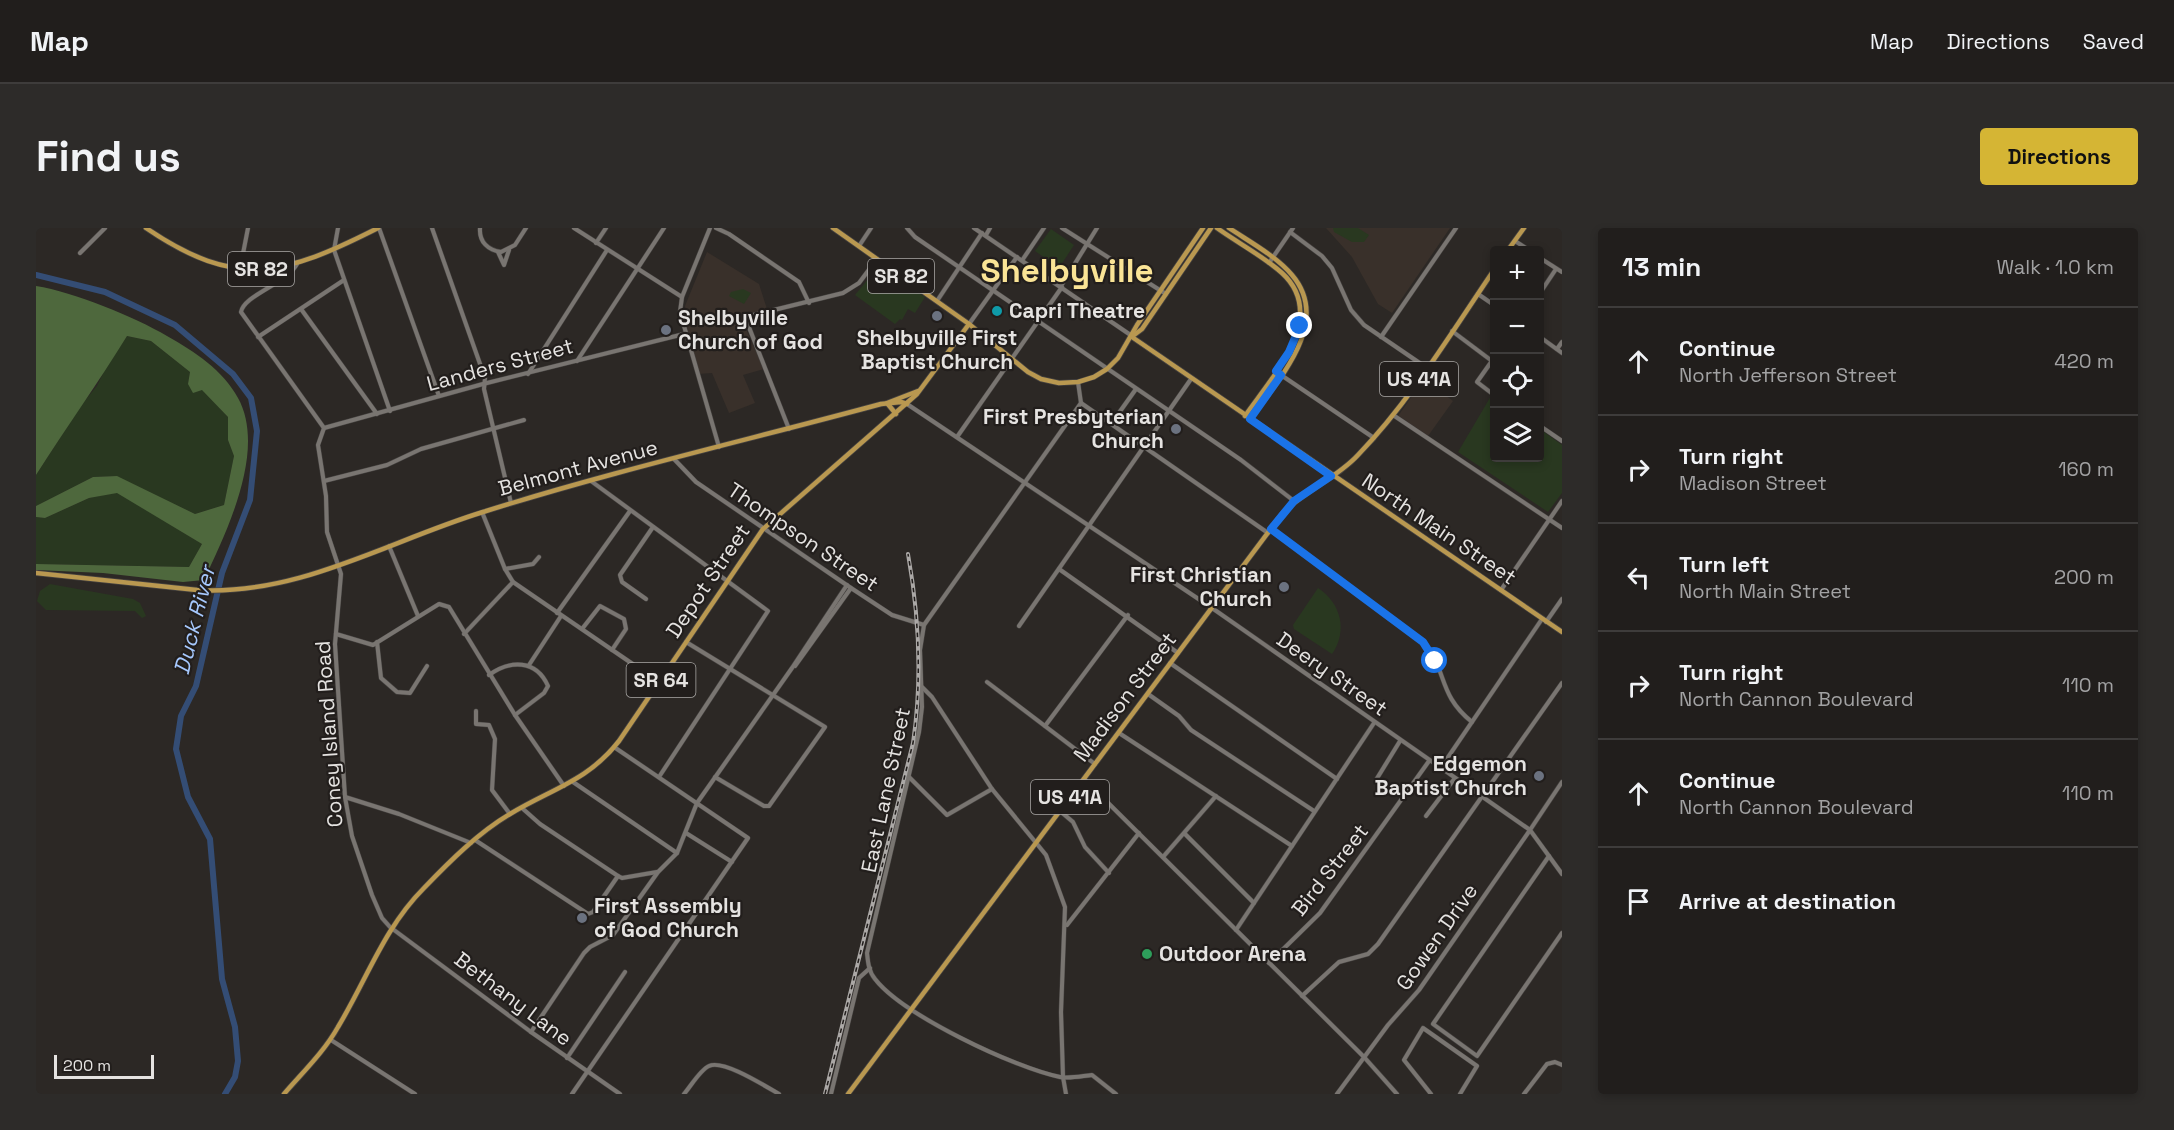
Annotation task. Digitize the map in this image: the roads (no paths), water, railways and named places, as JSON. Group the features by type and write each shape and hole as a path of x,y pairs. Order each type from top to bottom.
{"main road":[{"name":"SR 82","path":"146,228 202,260 240,269 297,264 334,250 378,228"},
{"name":"SR 82","path":"833,228 969,324"},
{"path":"1132,337 1142,328 1166,294 1203,228"},
{"path":"969,324 1041,379 1059,383 1078,382 1107,369 1132,337 1161,290 1211,228"},
{"path":"1217,228 1269,263 1288,279 1295,291 1300,312 1295,341 1245,416"},
{"path":"1229,228 1272,258 1297,281 1306,311 1302,341 1250,419"},
{"path":"1511,246 1524,228"},
{"name":"US 41A","path":"1331,476 1345,468 1375,438 1427,368 1490,276"},
{"name":"SR 64","path":"907,404 921,390 969,324"},
{"name":"North Main Street","path":"1132,337 1331,476 1562,632"},
{"path":"896,414 887,403 921,390"},
{"name":"Belmont Avenue","path":"36,573 222,592 264,588 317,574 511,503 887,403 907,404"},
{"name":"Depot Street","path":"390,927 422,889 473,841 510,814 573,782 596,766 614,747 763,529 907,404"},
{"name":"Madison Street","path":"848,1094 1270,531 1294,501 1331,476"},
{"name":"SR 64","path":"284,1094 331,1040 390,927"}],"street":[{"path":"80,253 105,228"},
{"path":"240,269 248,228"},
{"path":"338,228 334,250 390,411"},
{"path":"378,228 439,396"},
{"path":"432,228 485,378 483,384 511,503"},
{"path":"480,228 482,241 498,252 504,265 509,250 526,228"},
{"path":"574,228 682,297"},
{"path":"596,243 606,228"},
{"path":"576,361 664,228"},
{"path":"710,228 682,297 680,312 684,334 719,447"},
{"path":"716,228 729,234 799,282 808,303"},
{"path":"859,246 871,228"},
{"path":"907,228 915,237 1266,478 1294,501"},
{"name":"North Main Street","path":"974,228 1023,259 1132,337"},
{"path":"936,300 990,228"},
{"path":"1023,259 1044,228"},
{"path":"1062,228 1166,294"},
{"path":"957,437 1062,286 1097,228"},
{"path":"1381,337 1456,228"},
{"path":"1269,263 1291,230 1322,256 1332,268 1351,310 1364,325 1427,368"},
{"path":"1515,241 1523,246"},
{"path":"527,375 607,249"},
{"path":"498,252 509,250"},
{"path":"969,324 1017,257"},
{"path":"789,429 745,317 843,293 853,288 877,259"},
{"path":"1544,261 1562,272"},
{"path":"297,264 290,275 243,306 243,316 324,428"},
{"path":"1544,286 1556,269"},
{"path":"258,338 344,280"},
{"path":"1478,294 1490,302"},
{"path":"301,309 377,414"},
{"path":"1452,331 1490,357"},
{"name":"Landers Street","path":"324,428 483,384 527,375 684,334"},
{"path":"1544,340 1560,351 1562,342"},
{"path":"1490,363 1477,382 1490,392"},
{"path":"1276,371 1375,438"},
{"path":"1019,626 1191,379"},
{"path":"1078,382 1081,403 1270,531 1423,642 1430,650 1448,697 1456,709 1472,722"},
{"path":"1111,424 1136,389"},
{"name":"East Lane Street","path":"870,968 868,944 919,732 921,632 1025,480 1081,403"},
{"name":"Deery Street","path":"907,404 1025,480 1530,830"},
{"path":"1393,415 1562,528"},
{"path":"324,481 387,465 421,449 524,420"},
{"name":"Coney Island Road","path":"324,428 318,445 324,481 327,532 341,574 336,634 345,797 352,836 372,895 382,918 390,927"},
{"path":"1544,429 1562,441"},
{"name":"Thompson Street","path":"674,459 696,482 892,615 924,625"},
{"path":"591,481 768,611 659,777"},
{"path":"1501,590 1562,501"},
{"path":"529,665 559,614 630,511"},
{"path":"482,512 505,569 513,582 659,683"},
{"path":"646,599 622,582 620,575 653,527"},
{"path":"389,546 418,616"},
{"path":"505,569 533,564 539,557"},
{"path":"1059,569 1128,615 1178,653"},
{"path":"464,634 513,582"},
{"path":"531,1032 585,953 590,947 613,935 657,872 678,853 697,803 849,586"},
{"path":"1440,769 1544,620 1562,599"},
{"path":"336,634 368,645 377,642 439,604 446,605 489,675 564,787"},
{"path":"582,629 600,606 624,618 626,629 612,650"},
{"path":"1044,726 1128,615"},
{"path":"377,642 381,678 397,692 410,693 427,666"},
{"path":"686,642 825,727 769,806 764,806 715,777"},
{"path":"1170,663 1338,779"},
{"path":"489,675 508,664 529,665 548,686 544,693 515,715"},
{"path":"987,682 1095,764"},
{"path":"1302,996 1339,962 1368,954 1378,944 1562,683"},
{"path":"921,687 932,697 992,789 1036,843 1051,866 1065,907 1061,1012 1063,1077 1066,1094"},
{"path":"1148,694 1179,716 1191,730 1314,811"},
{"path":"476,711 476,724 489,725 494,733 491,785 510,814"},
{"path":"1236,930 1374,723"},
{"path":"1119,733 1292,846"},
{"path":"1376,780 1400,741"},
{"path":"573,1094 748,838 614,747"},
{"name":"Bird Street","path":"1269,963 1320,913 1429,761"},
{"path":"909,776 947,815 992,789"},
{"path":"1426,816 1455,778"},
{"path":"1084,779 1364,1057 1397,1094"},
{"path":"573,782 678,853"},
{"name":"Gowen Drive","path":"1337,1094 1419,990 1562,782"},
{"path":"1163,857 1216,796"},
{"path":"345,797 473,841 588,914 593,912 618,876"},
{"path":"522,808 540,824 622,879 657,872"},
{"path":"1059,811 1073,822 1085,847 1109,873"},
{"path":"1530,830 1562,873"},
{"path":"686,833 732,862"},
{"path":"1066,925 1139,833"},
{"path":"1185,834 1254,903"},
{"path":"1549,856 1433,1024 1477,1056 1562,933"},
{"name":"Bethany Lane","path":"390,927 531,1032 620,1094"},
{"path":"831,1094 859,978 870,968 884,989 911,1009 969,1041 1029,1068 1063,1077 1092,1075 1116,1094"},
{"path":"567,1058 625,972"},
{"path":"1423,1094 1430,1092 1404,1060 1423,1028 1477,1066 1460,1094"},
{"path":"331,1040 416,1094"},
{"path":"1524,1094 1547,1064 1555,1062 1562,1065"},
{"path":"684,1094 707,1066 715,1064 726,1066 779,1094"}],"waterway":[{"name":"Duck River","path":"36,275 105,292 175,325 233,374 251,398 257,431 250,500 222,573 196,686 181,716 176,749 188,797 210,839 222,979 235,1027 238,1061 235,1077 225,1094"}],"railway":[{"path":"825,1094 913,743 918,696 918,648 915,601 908,554"}],"place":[{"name":"Capri Theatre","path":"997,311"},
{"name":"Shelbyville First Baptist Church","path":"937,316"},
{"name":"Shelbyville Church of God","path":"666,330"},
{"name":"First Presbyterian Church","path":"1176,429"},
{"name":"First Christian Church","path":"1284,587"},
{"name":"Edgemon Baptist Church","path":"1539,776"},
{"name":"First Assembly of God Church","path":"582,918"},
{"name":"Outdoor Arena","path":"1147,954"}],"district":[{"name":"Shelbyville","path":"1067,270"}]}
